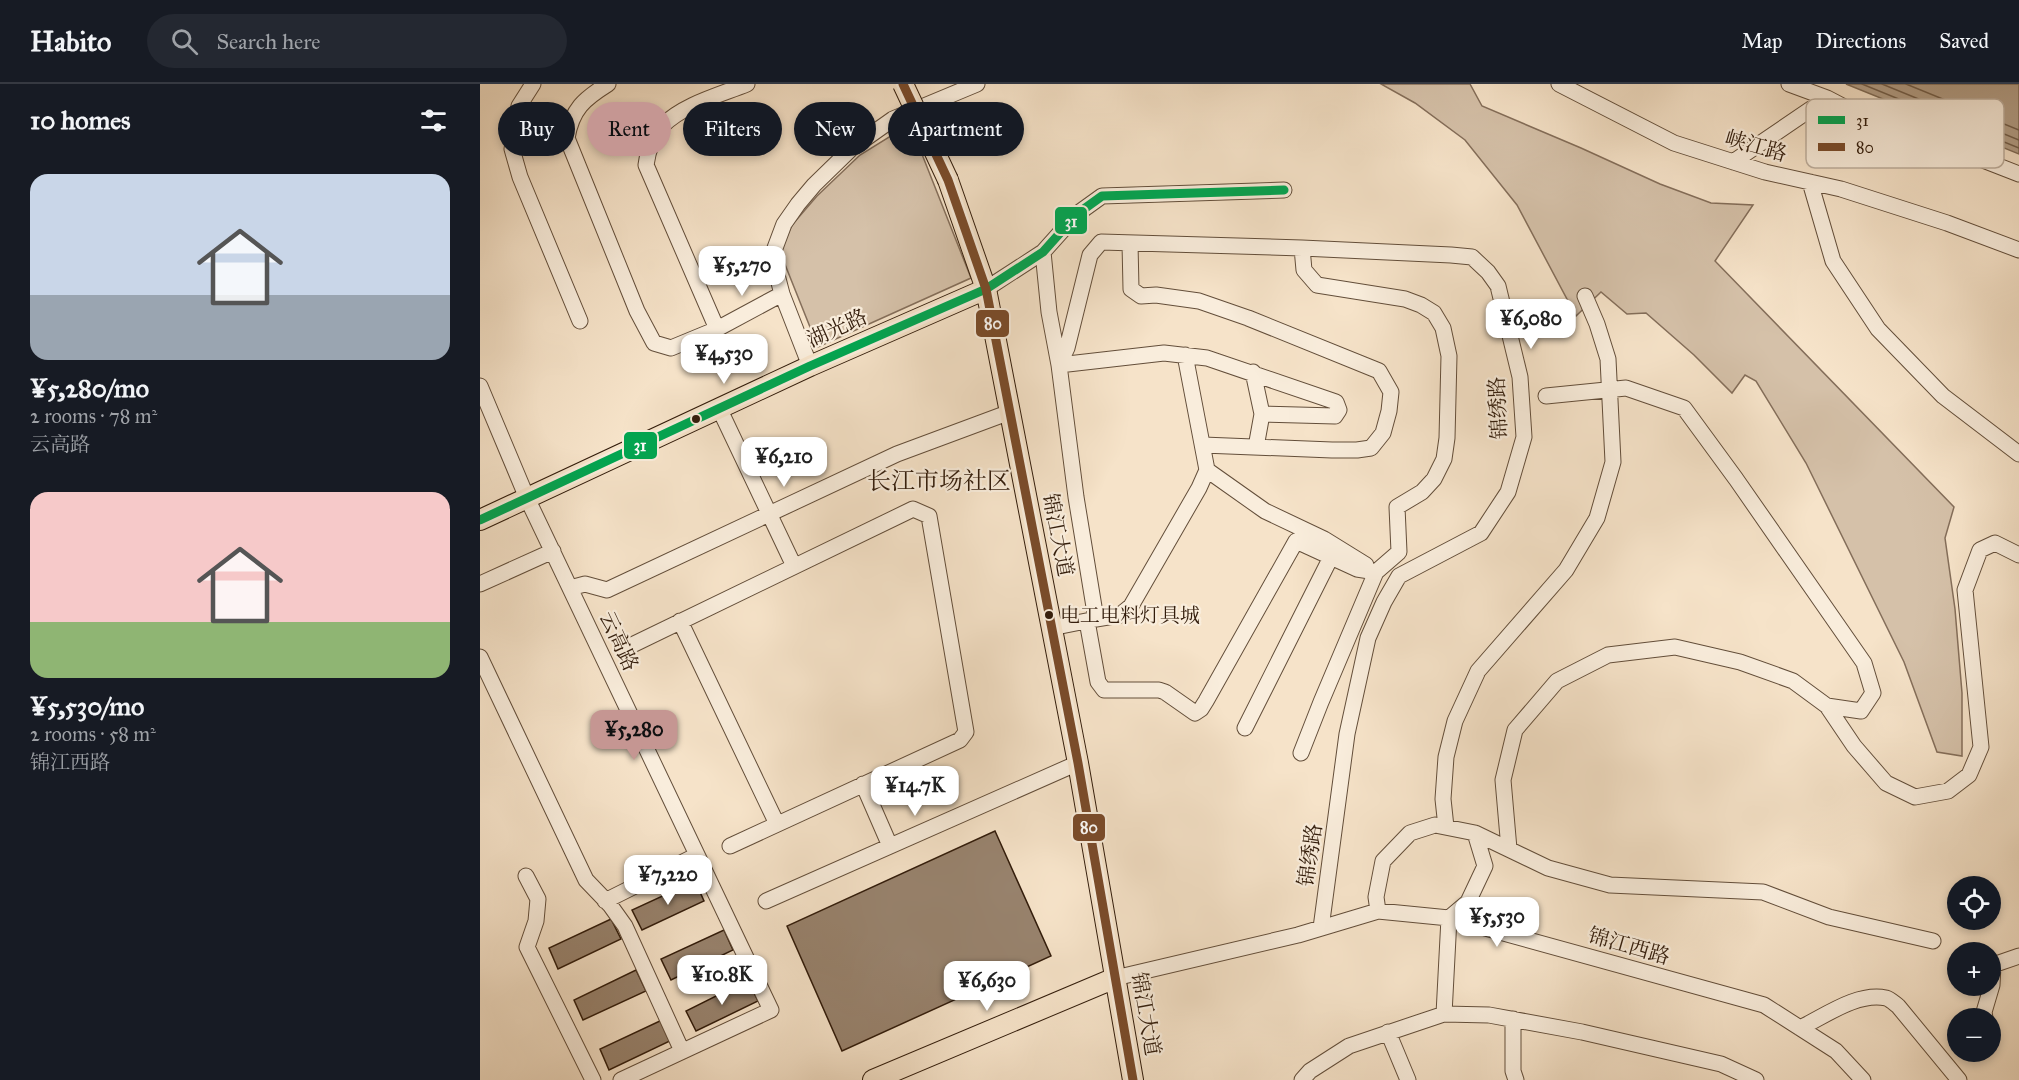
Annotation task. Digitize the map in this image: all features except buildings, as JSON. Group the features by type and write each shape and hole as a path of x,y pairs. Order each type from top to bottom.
{"main road":[{"name":"锦江大道","path":"903,84 948,180 986,289 1078,763 1133,1080"},
{"name":"湖光路","path":"480,520 810,366 986,289"},
{"path":"873,1080 1115,978"}],"street":[{"path":"533,84 519,106 514,127 513,149 520,177 580,321"},
{"path":"608,84 588,97 570,120 567,138 638,311 654,343 671,348 717,329 782,294"},
{"path":"717,329 646,165 648,150 661,127 683,111 747,84"},
{"path":"810,366 782,294 772,256 784,224 814,185 852,148 893,119 977,84"},
{"name":"峡江路","path":"1559,84 1674,143 1733,162 1841,189 1947,223 2019,250"},
{"path":"1789,84 1827,98"},
{"path":"1733,162 1806,112"},
{"path":"2004,168 2019,174"},
{"path":"1810,182 1833,261 1878,329 1943,396 2019,454"},
{"path":"986,289 1043,252 1077,214 1102,196 1284,190"},
{"name":"锦绣路","path":"1059,365 1067,348 1090,255 1101,243 1302,248 1472,257 1488,272 1498,286 1520,377 1524,437 1508,492 1481,533 1399,576 1368,638 1347,734 1321,928"},
{"path":"1130,243 1131,289 1141,296 1155,295 1199,301 1248,318 1379,371 1391,392 1383,433 1371,448 1332,450 1203,446"},
{"path":"1301,753 1376,572 1399,552 1397,507 1422,492 1434,479 1444,459 1447,438 1449,356 1443,328 1434,313 1421,304 1405,299 1317,285 1304,270 1302,248"},
{"path":"1043,252 1049,312 1059,365 1092,620 1098,682 1104,690 1159,690 1166,692 1195,713 1201,710 1296,540 1357,569 1399,576"},
{"path":"1446,827 1443,799 1446,757 1455,721 1478,671 1566,570 1597,518 1613,462 1608,360 1597,324 1585,296"},
{"path":"1059,365 1164,353 1207,358 1336,402 1339,410 1335,416 1262,414"},
{"path":"1052,628 1120,615 1131,606 1199,489 1207,470 1185,355"},
{"path":"1253,372 1262,414 1256,447"},
{"name":"云高路","path":"480,386 527,498 771,1010 682,1052"},
{"path":"1546,396 1626,388 1684,408 1864,663 1873,693 1861,711 1827,706"},
{"path":"719,408 794,566"},
{"path":"570,588 585,584 607,590 897,453 1010,412"},
{"path":"1207,470 1265,511 1324,539 1376,572"},
{"path":"628,647 913,509 929,516 966,732 960,740 730,846"},
{"path":"1509,849 1503,780 1515,730 1557,681 1608,655 1675,647 1740,662 1793,681 1827,706 1854,746 1886,783 1915,797 1948,791 1969,775 1981,747 1965,590 1980,550 1995,543 2019,555"},
{"path":"480,584 552,551"},
{"path":"1245,728 1330,557"},
{"path":"681,621 777,824"},
{"path":"1342,652 1363,659"},
{"path":"480,657 586,880 625,926 682,1052 621,1080"},
{"path":"766,901 1078,763"},
{"path":"863,784 890,846"},
{"path":"1378,911 1376,897 1383,861 1410,833 1435,825 1475,832 1548,868 1610,885 1763,892 1829,917 1933,941"},
{"path":"1444,1014 1449,918 1468,902 1485,866 1475,832"},
{"path":"605,901 697,855"},
{"path":"526,876 538,899 536,921 527,947 593,1080"},
{"name":"锦江西路","path":"1115,978 1321,928 1378,911 1449,918 1764,1005 1836,1052 1863,1080"},
{"path":"1985,1008 1992,985 1993,965 2019,956"},
{"path":"1800,1028 1848,1004 1867,998 1888,998 1898,1006 1959,1080"},
{"path":"1302,1080 1310,1071 1349,1046 1444,1014 1489,1015 1582,1032 1721,1064 1756,1080"},
{"path":"1513,1019 1513,1071 1516,1080"},
{"path":"1388,1032 1408,1080"}],"shaded area":[{"path":"1381,84 1470,84 1482,106 1660,184 1711,203 1753,205 1715,261 1954,507 1945,538 1955,609 1962,693 1962,756 1937,752 1904,662 1806,463 1756,381 1745,375 1732,393 1694,355 1646,313 1627,314 1601,292 1576,316 1517,205 1465,140 1415,103"},
{"path":"888,138 888,156 923,156 971,278 818,347 780,252 792,225 817,196 859,156 876,156 876,145"}],"water":[{"path":"1846,84 2019,84 2019,154 2004,148 2004,99 1883,99"}],"transit line":[{"name":"80","path":"903,84 948,180 986,289 1078,763 1133,1080"},
{"name":"31","path":"480,520 810,366 986,289 1043,252 1077,214 1102,196 1284,190"}],"place":[{"name":"电工电料灯具城","path":"1049,615"}],"district":[{"name":"长江市场社区","path":"939,481"}]}
